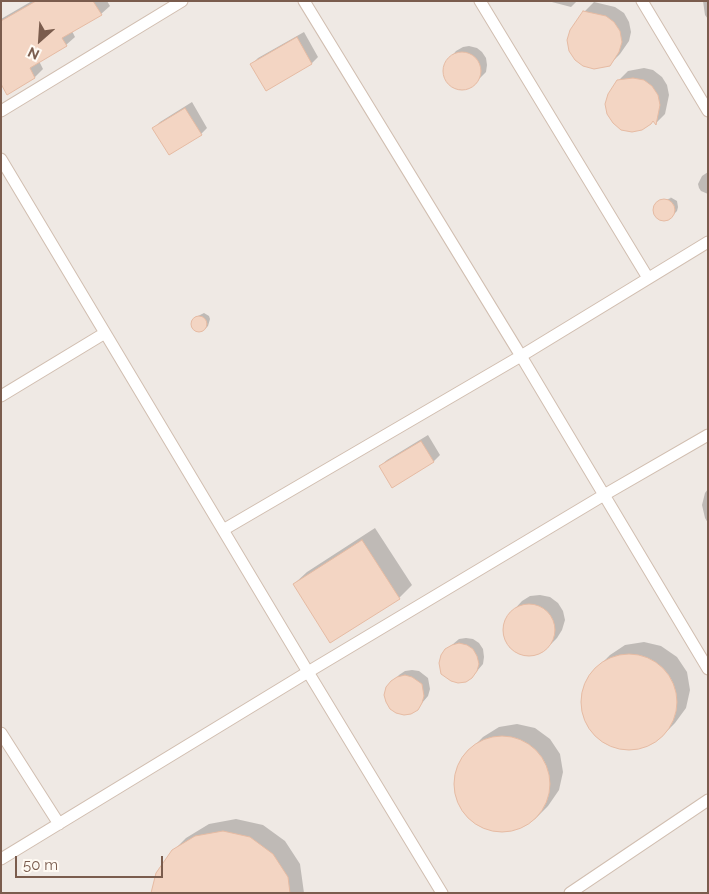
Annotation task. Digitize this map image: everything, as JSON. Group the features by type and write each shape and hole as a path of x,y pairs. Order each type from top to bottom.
{"lane":[{"path":"1,111 182,1"},
{"path":"304,1 521,356 708,669"},
{"path":"480,1 648,278"},
{"path":"642,1 708,111"},
{"path":"1,159 442,893"},
{"path":"224,530 521,356 708,242"},
{"path":"1,396 105,333"},
{"path":"1,859 308,672 708,435"},
{"path":"1,733 59,824"},
{"path":"570,893 708,800"}],"shaded area":[{"path":"1,1 708,1 708,893 1,893"}],"building":[{"path":"36,1 93,1 102,15 62,38 67,46 30,68 35,78 7,95 1,84 1,21"},
{"path":"583,11 606,16 614,22 620,31 622,42 619,52 610,66 594,69 583,66 575,60 569,51 567,40 570,30"},
{"path":"297,37 312,64 266,91 250,64"},
{"path":"462,52 476,57 481,71 476,85 462,90 448,85 443,71 448,57"},
{"path":"633,78 644,80 652,86 658,95 660,105 656,125 653,121 642,130 632,132 621,130 613,123 607,114 605,104 608,94 617,80"},
{"path":"185,108 202,135 169,155 152,128"},
{"path":"660,199 668,199 675,206 675,214 668,221 660,221 653,214 653,206"},
{"path":"196,316 202,316 207,321 205,330 196,332 191,327 191,321"},
{"path":"421,441 434,462 392,488 379,466"},
{"path":"362,540 400,599 330,643 293,584"},
{"path":"524,604 534,604 548,611 555,625 555,635 548,649 534,656 524,656 514,652 507,645 503,635 503,625 507,615 514,608"},
{"path":"459,643 473,649 479,664 472,678 466,682 458,683 451,681 441,674 439,663 445,649"},
{"path":"629,654 647,658 663,668 673,684 677,702 673,720 663,736 647,746 629,750 611,746 595,736 585,720 581,702 585,684 595,668 611,658"},
{"path":"405,675 412,677 422,684 424,696 418,710 404,715 390,709 384,695 386,687 391,681"},
{"path":"502,736 520,740 536,750 546,766 550,784 546,802 536,818 520,828 502,832 484,828 468,818 458,802 454,784 458,766 468,750 484,740"},
{"path":"223,831 250,837 273,854 288,877 290,893 151,893 156,873 172,850 195,836"}]}
